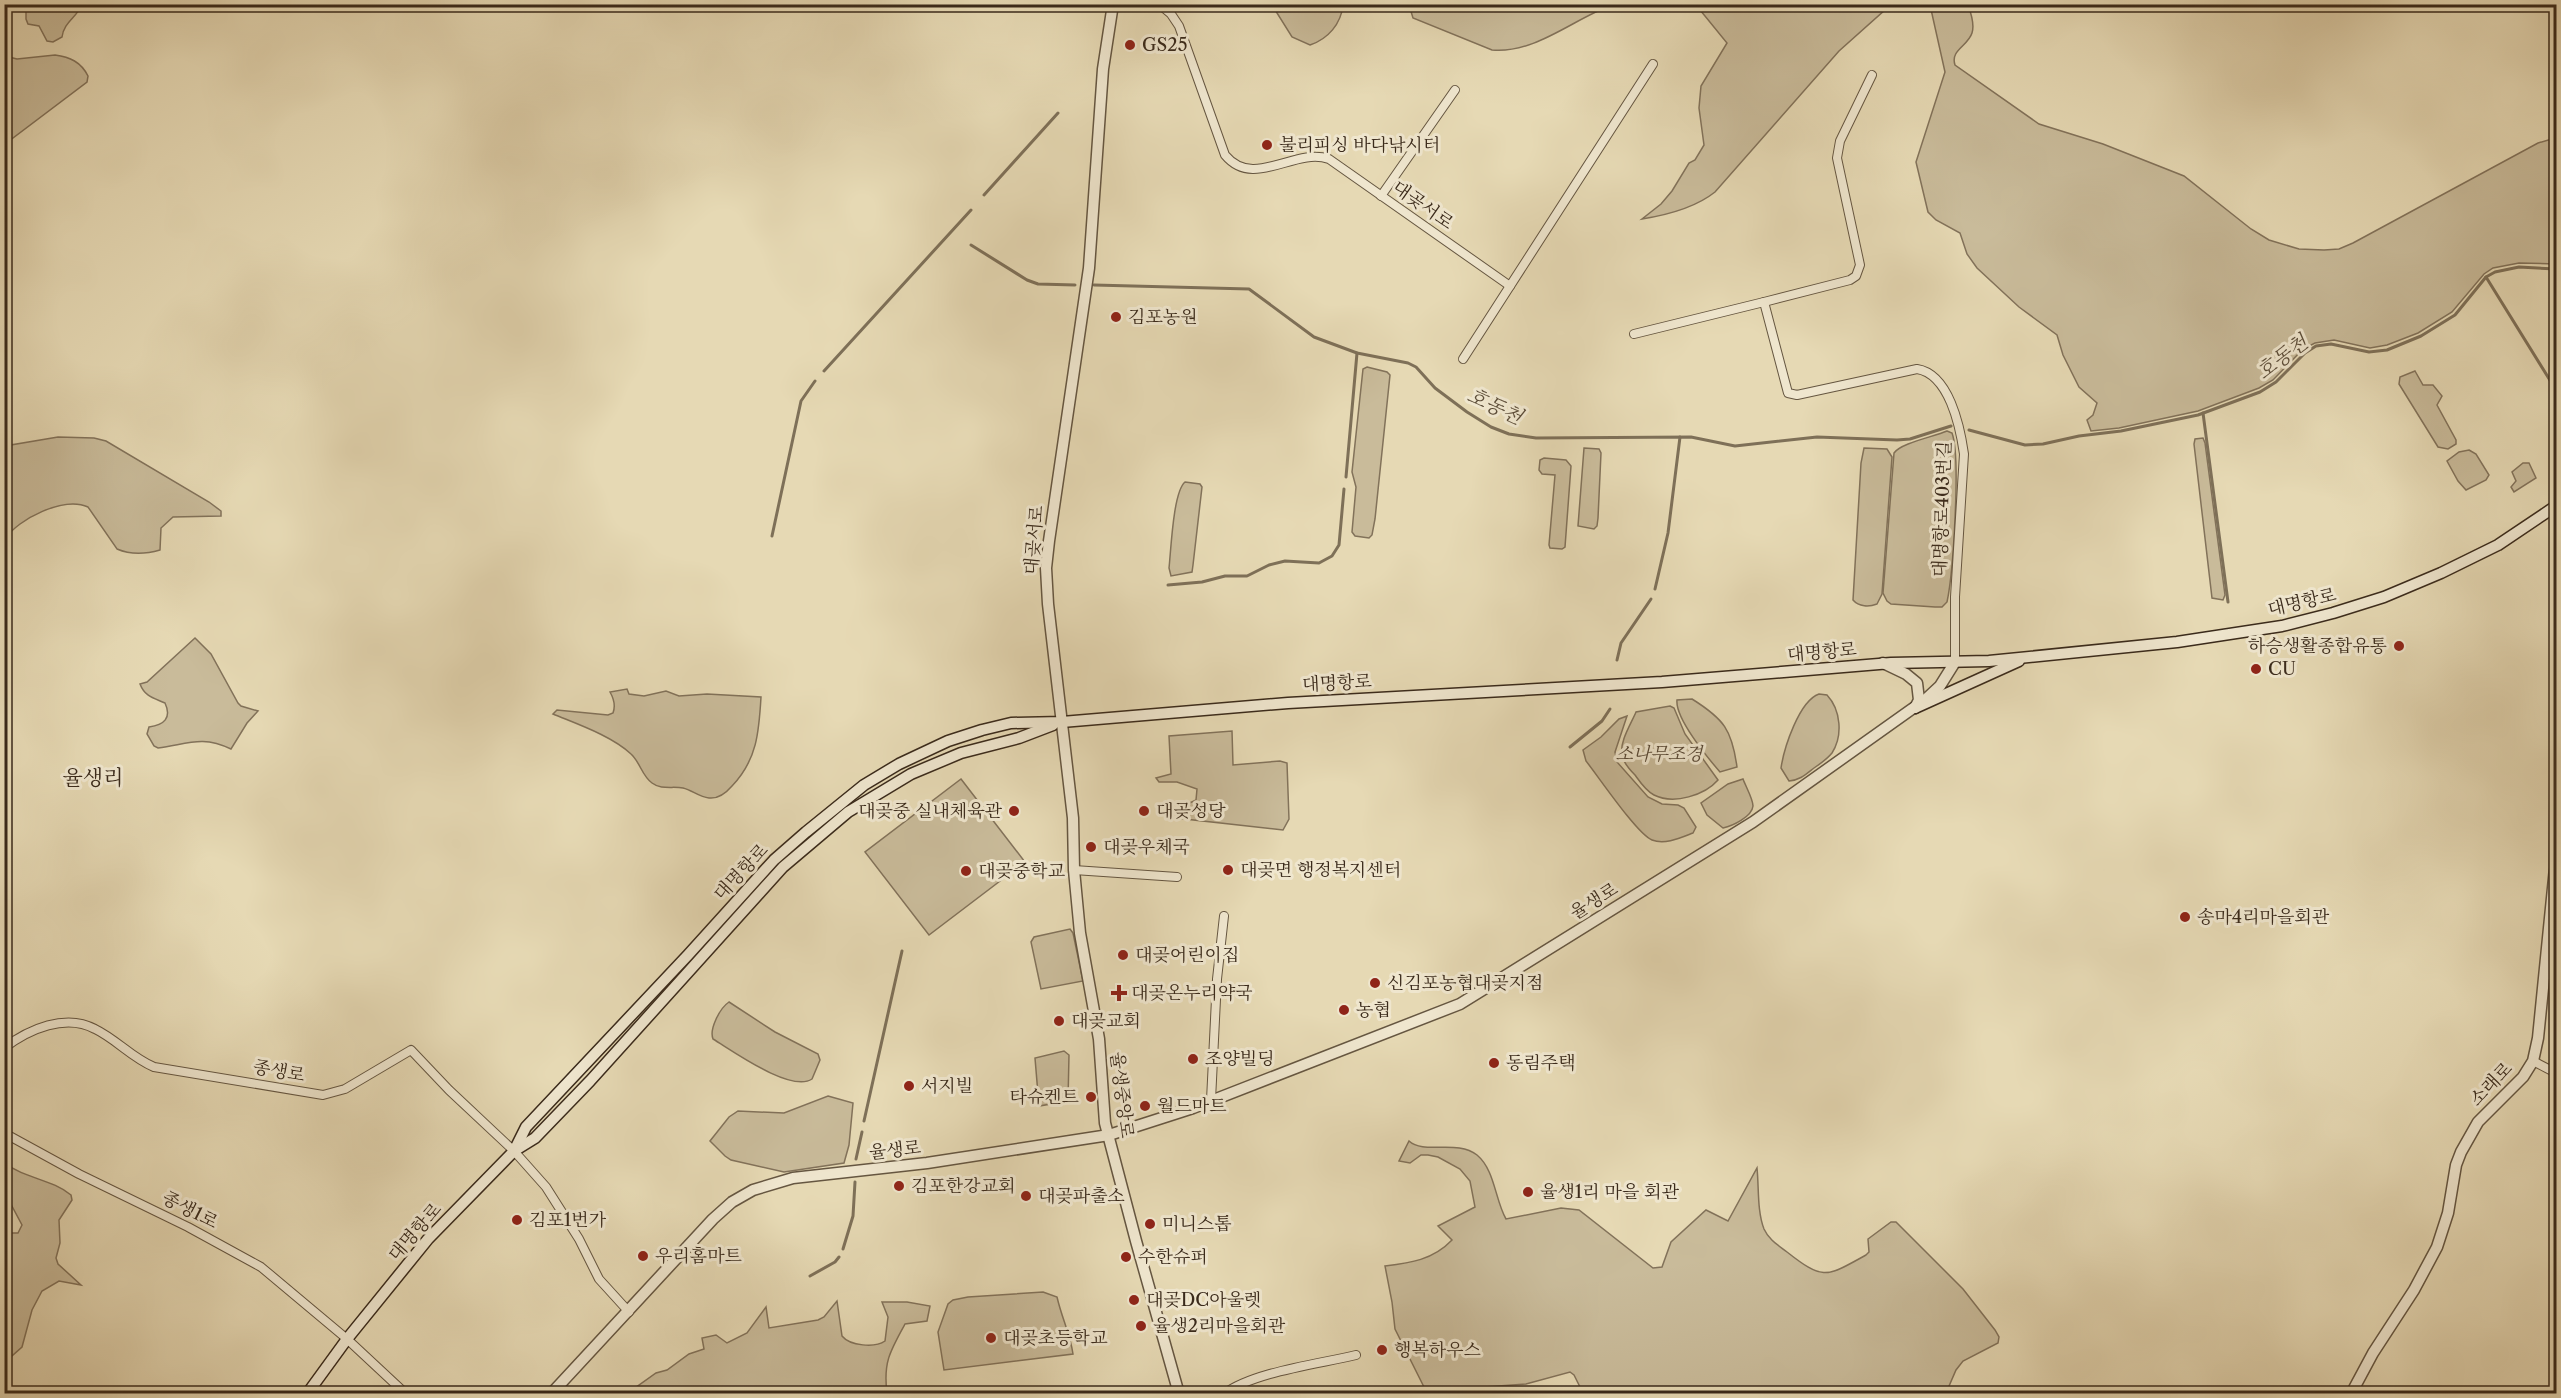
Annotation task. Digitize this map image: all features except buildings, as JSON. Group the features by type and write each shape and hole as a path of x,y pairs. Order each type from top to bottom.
{"street":[{"name":"대곶서로","path":"1062,722 1046,568 1089,268 1103,69 1113,4"},
{"name":"대곶서로","path":"1159,4 1171,14 1179,26 1225,155 1233,164 1244,170 1255,170 1321,156 1348,172 1510,286"},
{"path":"1463,359 1653,64"},
{"path":"1634,334 1850,280 1859,271 1860,265 1837,158 1840,141 1872,75"},
{"path":"1381,196 1455,90"},
{"name":"대명항로403번길","path":"1764,302 1788,393 1797,395 1917,369 1934,375 1950,402 1961,433 1964,454 1955,597 1954,662"},
{"name":"대명항로","path":"514,1151 526,1127 774,860 837,806 898,764 948,741 1011,723 1062,722 1288,703 1662,682 1883,663 1954,662 2029,657 2177,642 2282,626 2384,597 2441,573 2498,545 2556,506"},
{"path":"1915,708 2029,657"},
{"name":"율생로","path":"551,1394 726,1208 753,1190 793,1178 927,1163 1109,1135 1211,1100 1460,1004 1753,822 1915,708 1940,686 1954,662"},
{"path":"1883,663 1906,674 1917,683 1919,700 1915,708"},
{"name":"소래로","path":"2351,1394 2373,1353 2414,1290 2437,1246 2448,1213 2456,1165 2461,1152 2478,1122 2523,1077 2533,1061 2538,1038 2554,885 2556,698"},
{"name":"대명항로","path":"307,1394 347,1339 428,1239 514,1151 535,1138 590,1081 783,867 848,812 872,796 935,763 1062,722"},
{"name":"율생중앙로","path":"1062,722 1073,818 1074,870 1080,933 1098,1033 1104,1111 1138,1249 1179,1394"},
{"path":"1074,870 1177,877"},
{"path":"1211,1100 1217,979 1224,916"},
{"name":"종생로","path":"4,1048 32,1030 60,1023 80,1023 95,1029 142,1062 154,1067 323,1095 345,1089 411,1050 449,1090 514,1151"},
{"path":"2533,1061 2556,1074"},
{"name":"종생1로","path":"4,1132 79,1174 244,1256 261,1267 347,1339"},
{"path":"514,1151 546,1187 607,1290 629,1312"},
{"path":"347,1339 406,1394"},
{"path":"1224,1394 1238,1384 1356,1355"}],"green space":[{"path":"26,4 82,5 65,28 62,37 53,42 47,41 39,26 28,24"},
{"path":"1409,4 1612,5 1523,47 1492,50 1413,18"},
{"path":"1272,5 1343,5 1340,18 1328,35 1310,45 1292,37"},
{"path":"1696,5 1896,5 1885,10 1839,51 1715,192 1680,210 1642,219 1661,204 1672,191 1689,163 1695,160 1704,145 1699,108 1701,86 1727,43"},
{"path":"1930,5 1968,5 1973,30 1957,52 1955,65 2039,124 2103,144 2184,176 2251,229 2269,240 2299,249 2339,249 2353,243 2538,143 2555,138 2556,264 2519,263 2493,268 2484,274 2452,312 2418,333 2387,345 2370,348 2334,340 2315,343 2303,349 2273,380 2259,388 2198,411 2119,428 2091,431 2087,420 2093,415 2097,403 2079,387 2063,355 2057,335 2019,307 1977,268 1967,254 1960,233 1936,220 1928,212 1916,162 1945,72"},
{"path":"55,55 66,57 78,64 88,76 87,82 5,144 5,56 17,59"},
{"path":"1367,367 1387,372 1390,375 1375,519 1372,535 1369,538 1355,536 1352,532 1356,487 1352,472 1363,369"},
{"path":"2415,371 2423,385 2433,385 2442,396 2437,405 2456,440 2456,444 2448,449 2438,447 2399,384 2400,377"},
{"path":"1947,431 1952,433 1955,446 1956,490 1954,543 1947,602 1942,607 1891,604 1883,593 1894,453 1910,443"},
{"path":"58,437 94,438 106,441 209,502 221,511 221,516 173,517 161,528 160,550 144,553 117,549 88,507 78,504 42,511 20,524 5,539 5,446"},
{"path":"2203,438 2225,595 2223,600 2212,598 2194,444 2195,439"},
{"path":"1584,448 1599,449 1601,453 1598,518 1594,529 1578,526"},
{"path":"1864,448 1887,449 1892,457 1882,594 1877,604 1867,606 1853,600 1861,463"},
{"path":"2469,450 2476,454 2489,475 2486,480 2466,490 2447,461 2459,452"},
{"path":"1544,458 1566,460 1571,466 1565,547 1562,549 1550,548 1549,545 1555,475 1542,474 1539,470 1540,460"},
{"path":"2523,463 2529,463 2536,478 2514,492 2511,487 2516,481 2512,472"},
{"path":"1185,482 1200,484 1202,487 1192,572 1171,576 1169,568 1175,509"},
{"path":"195,638 211,654 238,703 258,711 247,723 231,749 203,741 158,748 154,746 147,734 149,727 159,725 168,713 165,703 147,694 140,684 147,682"},
{"path":"627,689 629,694 644,696 666,691 679,696 707,694 761,697 758,734 752,756 730,789 719,796 709,798 683,788 656,785 643,773 634,757 623,748 594,731 553,714 557,710 608,715 613,713 614,707 610,692"},
{"path":"1819,694 1827,695 1838,715 1839,731 1836,746 1821,763 1802,777 1789,781 1781,768 1785,749 1799,715 1812,698"},
{"name":"소나무조경","path":"1692,699 1712,713 1725,727 1735,754 1737,767 1720,772 1686,727 1677,700"},
{"name":"소나무조경","path":"1670,706 1674,708 1685,734 1718,780 1697,794 1680,799 1662,798 1651,793 1629,769 1622,756 1624,739 1636,712"},
{"name":"소나무조경","path":"1627,716 1615,752 1617,762 1648,797 1662,804 1678,805 1684,808 1696,827 1693,833 1667,841 1652,840 1637,827 1586,761 1583,750 1601,737 1619,719"},
{"path":"1232,731 1233,765 1280,761 1287,763 1289,819 1283,830 1176,818 1177,809 1196,800 1197,789 1177,782 1159,782 1156,778 1171,774 1169,736"},
{"path":"961,779 1025,862 929,935 865,852"},
{"name":"소나무조경","path":"1743,779 1752,800 1752,810 1741,820 1723,828 1707,815 1701,803 1728,784"},
{"path":"1070,929 1073,933 1083,981 1041,989 1031,942 1034,937"},
{"path":"729,1002 775,1032 818,1054 820,1060 812,1079 803,1082 777,1076 713,1039 716,1019"},
{"path":"1064,1051 1069,1055 1068,1101 1039,1106 1035,1058"},
{"path":"828,1096 853,1103 849,1145 844,1163 784,1172 731,1160 710,1141 729,1117 738,1111 784,1113"},
{"path":"1409,1141 1423,1147 1460,1148 1477,1155 1488,1169 1506,1219 1561,1208 1579,1210 1653,1268 1662,1267 1671,1242 1706,1210 1728,1221 1757,1168 1759,1207 1764,1229 1774,1242 1799,1261 1809,1268 1825,1273 1842,1268 1866,1255 1869,1252 1868,1239 1891,1222 1896,1222 1963,1289 1995,1330 1999,1337 1998,1343 1963,1361 1956,1370 1946,1393 1583,1393 1574,1375 1570,1372 1526,1384 1471,1388 1466,1393 1427,1393 1395,1329 1385,1266 1412,1262 1445,1247 1452,1240 1438,1226 1475,1207 1470,1181 1460,1169 1438,1157 1428,1155 1421,1155 1410,1163 1399,1161"},
{"path":"5,1163 71,1195 72,1200 59,1220 60,1243 56,1258 58,1264 81,1285 59,1281 42,1291 32,1310 22,1347 5,1362 5,1233 18,1233 22,1225 5,1193"},
{"path":"1043,1292 1057,1297 1073,1354 944,1370 938,1332 948,1304 953,1300"},
{"path":"837,1301 842,1336 851,1342 863,1345 875,1345 885,1341 888,1317 882,1302 907,1302 930,1306 927,1321 905,1324 895,1342 887,1365 887,1393 640,1394 635,1388 656,1373 667,1370 689,1354 704,1349 702,1338 716,1335 727,1343 747,1333 766,1307 769,1328 818,1320 824,1317"}],"waterway":[{"path":"984,195 1058,113"},
{"path":"824,371 971,210"},
{"name":"호동천","path":"971,245 1027,280 1038,284 1075,285"},
{"name":"호동천","path":"1969,430 2025,445 2043,444 2198,415 2260,392 2276,382 2305,353 2316,346 2331,344 2369,352 2387,350 2421,336 2455,315 2486,277 2495,272 2519,267 2556,269"},
{"path":"2486,277 2556,390"},
{"name":"호동천","path":"1094,285 1249,289 1314,337 1357,353 1408,363 1416,367 1435,388 1467,412 1491,427 1509,434 1536,438 1691,437 1735,446 1817,437 1910,439 1951,426"},
{"path":"1346,477 1357,353"},
{"path":"772,536 801,401 815,381"},
{"path":"2203,413 2228,602"},
{"path":"1655,589 1668,533 1680,437"},
{"path":"1168,585 1202,582 1225,576 1247,576 1269,565 1285,561 1319,563 1332,556 1339,545 1344,489"},
{"path":"1617,660 1621,643 1651,599"},
{"path":"1570,747 1602,721 1610,709"},
{"path":"864,1121 902,951"},
{"path":"856,1159 862,1132"},
{"path":"843,1249 853,1216 855,1182"},
{"path":"810,1276 835,1262 839,1257"}],"place":[{"name":"GS25","path":"1130,45"},
{"name":"불리피싱 바다낚시터","path":"1267,145"},
{"name":"김포농원","path":"1116,317"},
{"name":"하승생활종합유통","path":"2399,646"},
{"name":"CU","path":"2256,669"},
{"name":"대곶중 실내체육관","path":"1014,811"},
{"name":"대곶성당","path":"1144,811"},
{"name":"대곶우체국","path":"1091,847"},
{"name":"대곶면 행정복지센터","path":"1228,870"},
{"name":"대곶중학교","path":"966,871"},
{"name":"송마4리마을회관","path":"2185,917"},
{"name":"대곶어린이집","path":"1123,955"},
{"name":"신김포농협대곶지점","path":"1375,983"},
{"name":"대곶온누리약국","path":"1119,993"},
{"name":"농협","path":"1344,1010"},
{"name":"대곶교회","path":"1059,1021"},
{"name":"조양빌딩","path":"1193,1059"},
{"name":"동림주택","path":"1494,1063"},
{"name":"서지빌","path":"909,1086"},
{"name":"타슈켄트","path":"1091,1097"},
{"name":"월드마트","path":"1145,1106"},
{"name":"김포한강교회","path":"899,1186"},
{"name":"율생1리 마을 회관","path":"1528,1192"},
{"name":"대곶파출소","path":"1026,1196"},
{"name":"김포1번가","path":"517,1220"},
{"name":"미니스톱","path":"1150,1224"},
{"name":"우리홈마트","path":"643,1256"},
{"name":"수한슈퍼","path":"1126,1257"},
{"name":"대곶DC아울렛","path":"1134,1300"},
{"name":"율생2리마을회관","path":"1141,1326"},
{"name":"대곶초등학교","path":"991,1338"},
{"name":"행복하우스","path":"1382,1350"}],"district":[{"name":"율생리","path":"93,778"}]}
